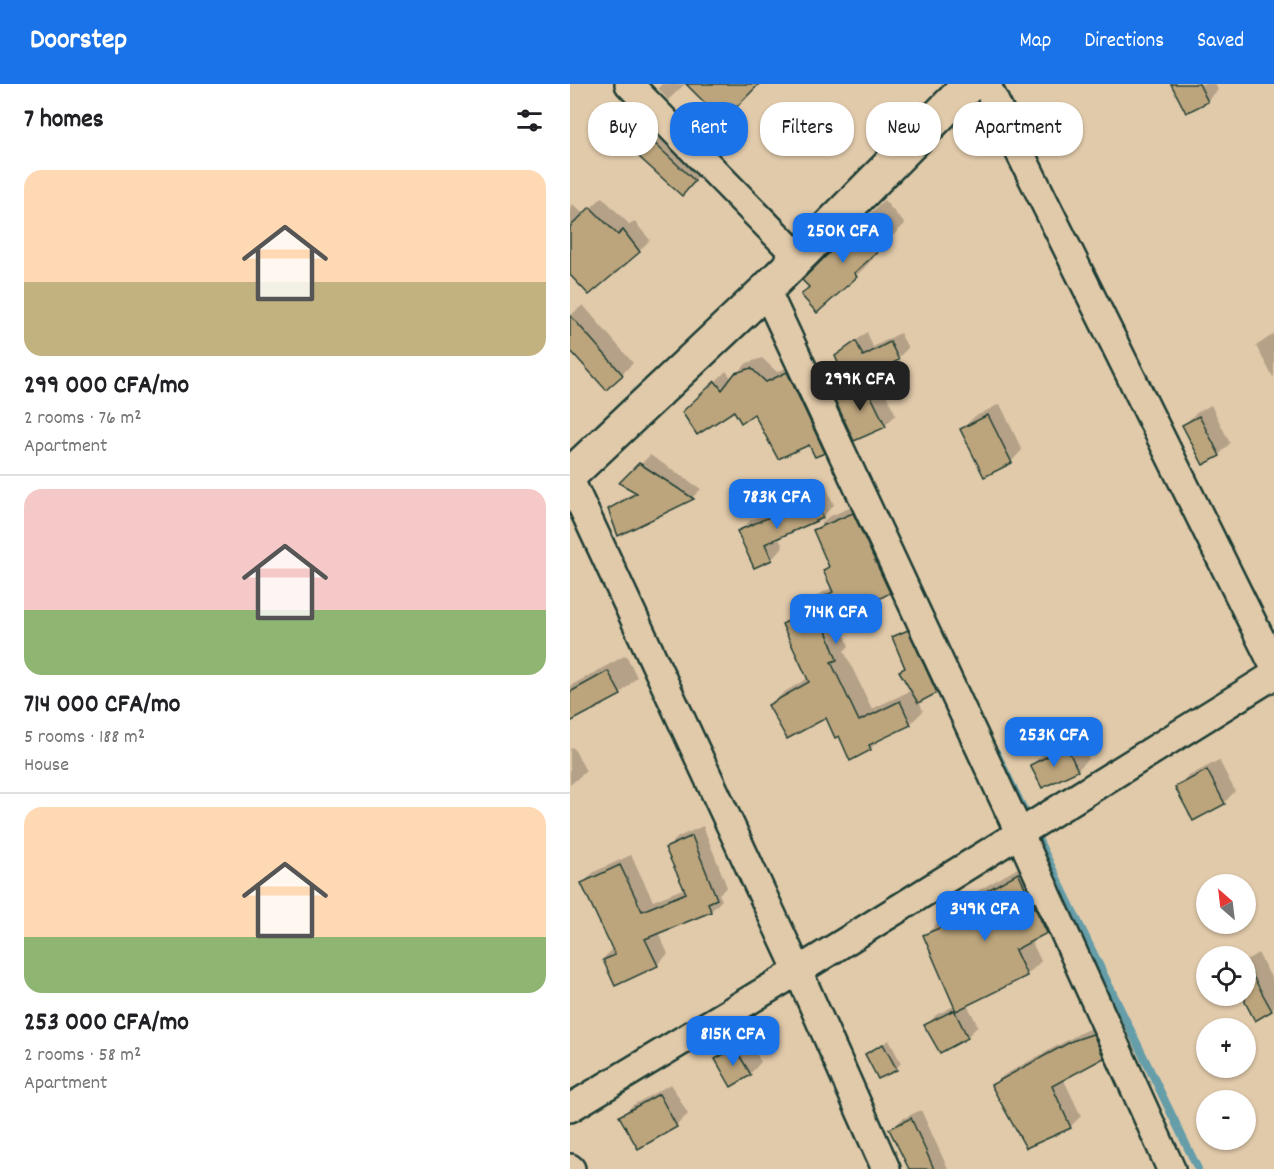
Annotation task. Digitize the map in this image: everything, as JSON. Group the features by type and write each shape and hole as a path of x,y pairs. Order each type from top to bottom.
{"street":[{"path":"629,84 799,258"},
{"path":"886,1169 798,971 570,478 799,258 970,84"},
{"path":"986,84 1274,666"},
{"path":"766,290 1019,832 1171,1169"},
{"path":"570,1108 798,971 1274,675"}],"building":[{"path":"686,84 759,84 741,102 704,102"},
{"path":"1171,84 1199,84 1208,102 1186,113"},
{"path":"658,147 695,181 682,196 639,157 658,156"},
{"path":"590,207 618,235 623,230 640,252 589,295 570,275 570,227"},
{"path":"866,216 889,242 854,273 857,277 817,313 801,295 809,287 802,280"},
{"path":"570,315 623,375 606,390 570,350"},
{"path":"856,341 863,356 890,342 899,360 848,385 835,356"},
{"path":"751,368 766,382 787,372 825,453 815,457 809,445 778,459 754,414 741,423 734,411 697,435 682,412 715,381 722,390 735,373"},
{"path":"864,382 886,427 854,441 834,398"},
{"path":"988,415 1012,463 984,477 960,429"},
{"path":"1199,416 1220,456 1203,465 1182,425"},
{"path":"639,463 694,499 618,536 608,509 637,493 619,483"},
{"path":"814,498 823,518 765,544 772,560 754,568 737,531"},
{"path":"853,513 890,593 825,628 837,660 831,662 859,721 900,701 911,725 869,745 871,750 850,761 839,736 835,738 826,718 787,739 768,705 809,682 782,624 808,611 805,606 833,592 823,570 829,567 813,530"},
{"path":"908,630 937,693 918,703 899,671 905,668 892,637"},
{"path":"608,671 621,695 570,722 570,692"},
{"path":"1067,747 1078,771 1042,788 1030,765"},
{"path":"1207,770 1225,804 1193,821 1175,787"},
{"path":"692,836 717,899 708,903 711,912 645,939 658,966 615,986 603,960 615,955 581,883 620,865 642,911 686,893 665,848"},
{"path":"1018,873 1047,933 1015,950 1027,976 956,1011 923,935 949,924 944,915"},
{"path":"1256,982 1272,1011 1256,1020 1247,1006 1256,1006"},
{"path":"954,1010 968,1038 940,1053 924,1025"},
{"path":"1093,1034 1104,1058 1052,1086 1071,1128 1026,1148 991,1085 1072,1041"},
{"path":"883,1044 897,1070 878,1079 865,1054"},
{"path":"735,1048 751,1075 731,1087 715,1059"},
{"path":"659,1094 677,1127 638,1149 619,1116"},
{"path":"911,1118 934,1169 909,1169 889,1129"}],"waterway":[{"path":"996,752 1198,1169"}]}
